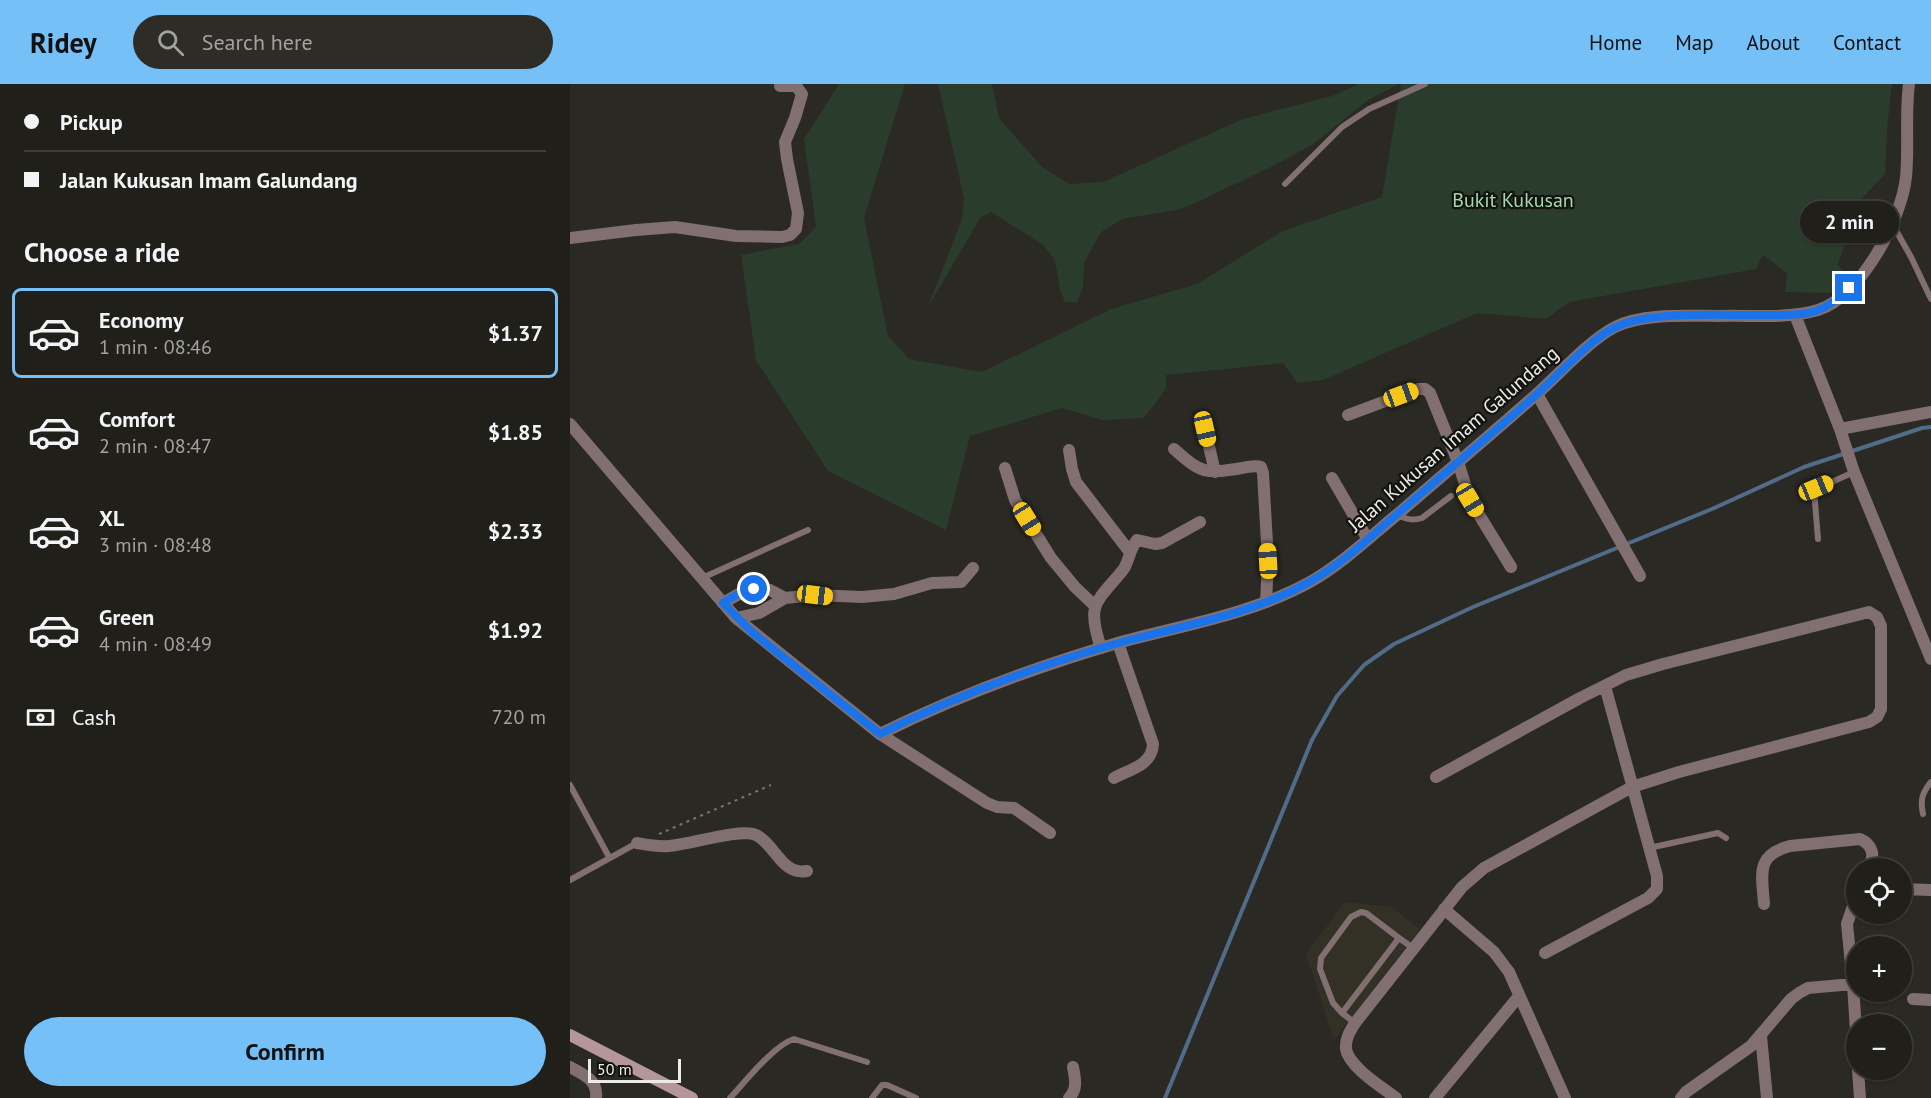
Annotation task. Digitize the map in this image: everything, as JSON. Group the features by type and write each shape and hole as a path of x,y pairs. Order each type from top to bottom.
{"main road":[{"path":"570,1035 692,1098"}],"street":[{"name":"Jalan Kukusan Imam Galundang","path":"880,734 949,702 1005,680 1101,648 1266,602 1312,581 1330,569 1458,462 1597,339 1613,328 1628,322 1680,316 1795,315 1822,309 1839,298 1860,277 1893,225 1902,201 1906,178 1909,84"},
{"path":"570,238 675,227 736,236 782,237 790,235 796,229 798,213 785,142 802,94 796,86 780,86"},
{"path":"1795,315 1841,432 1852,468 1931,659"},
{"path":"1348,415 1418,389 1425,389 1430,393 1458,462 1470,500 1511,567"},
{"path":"1537,394 1640,576"},
{"path":"1841,432 1931,412"},
{"path":"570,424 736,618 880,734 987,803 997,807 1014,808 1050,833"},
{"path":"1205,429 1215,472"},
{"path":"1174,449 1202,471 1215,472 1254,466 1262,470 1268,561 1266,602"},
{"path":"1069,450 1076,482 1129,551"},
{"path":"1005,468 1015,500 1051,558 1074,587 1095,606"},
{"path":"1332,478 1367,538"},
{"path":"1101,648 1093,616 1095,606 1100,596 1125,567 1129,551 1137,540 1155,544 1162,543 1200,522"},
{"path":"736,618 759,612 785,598 815,595 851,597 894,594 926,585 961,582 973,568"},
{"path":"723,603 738,594 754,589 770,590 785,598"},
{"path":"1396,1098 1350,1059 1346,1049 1348,1035 1462,887 1484,868 1632,787 1679,772 1869,722 1877,717 1881,709 1881,626 1878,617 1869,612 1626,675 1436,777"},
{"path":"1114,778 1147,761 1153,752 1153,744 1118,643"},
{"path":"1545,953 1648,898 1657,889 1657,876 1605,686"},
{"path":"637,843 656,847 743,833 756,835 795,872 807,871"},
{"path":"1764,904 1762,872 1764,862 1770,854 1780,849 1860,839 1871,846 1873,858"},
{"path":"1912,889 1931,890"},
{"path":"1444,909 1502,961 1565,1098"},
{"path":"1682,1098 1686,1092 1751,1046 1791,999 1799,993 1808,988 1846,985"},
{"path":"1435,1098 1519,996"},
{"path":"1913,999 1931,1000"},
{"path":"1761,1036 1767,1098"},
{"path":"570,1067 593,1082 596,1086 596,1098"},
{"path":"1069,1098 1076,1084 1073,1067"},
{"path":"1859,1080 1860,1098"}],"lane":[{"path":"1285,184 1342,127 1369,109 1425,84"},
{"path":"1893,225 1931,298"},
{"path":"1818,539 1814,490 1852,468"},
{"path":"1396,514 1408,520 1416,520 1451,496"},
{"path":"702,578 808,530"},
{"path":"1923,814 1921,802 1924,790 1931,782"},
{"path":"570,785 609,857"},
{"path":"1649,848 1718,833 1726,838"},
{"path":"570,880 637,843"},
{"path":"1355,1023 1333,1003 1319,963 1351,917 1361,912 1366,913 1413,948"},
{"path":"1342,1013 1399,938"},
{"path":"730,1098 787,1041 794,1039 867,1062"},
{"path":"872,1098 882,1085 887,1085 916,1098"}],"path":[{"path":"657,834 771,785"}],"shaded area":[{"path":"1345,902 1391,907 1420,929 1334,1040 1306,954"}],"green space":[{"name":"Bukit Kukusan","path":"839,84 905,84 864,218 888,336 909,359 982,372 1111,309 1197,284 1283,231 1382,197 1401,84 1892,84 1885,174 1846,215 1848,235 1838,264 1846,277 1830,293 1785,292 1787,273 1763,255 1756,269 1569,302 1546,319 1477,313 1323,380 1297,383 1283,363 1166,375 1166,389 1144,418 1102,420 1062,408 970,436 946,530 828,471 756,360 741,255 799,244 816,227 804,139"},
{"path":"938,84 992,84 999,118 1042,167 1069,184 1103,182 1243,119 1332,96 1359,84 1399,84 1368,100 1312,145 1271,167 1177,210 1122,219 1101,232 1084,263 1083,288 1077,302 1065,302 1060,290 1055,260 1043,245 991,212 980,218 927,309 962,219 964,198"}],"waterway":[{"path":"1165,1098 1312,740 1337,696 1364,665 1394,644 1473,607 1712,509 1804,467 1931,427"}],"route":[{"path":"754,589 738,594 723,603 753,633 880,734 949,702 1005,680 1118,643 1266,602 1312,581 1394,517 1597,339 1613,328 1628,322 1680,316 1795,315 1822,309 1849,288"}]}
